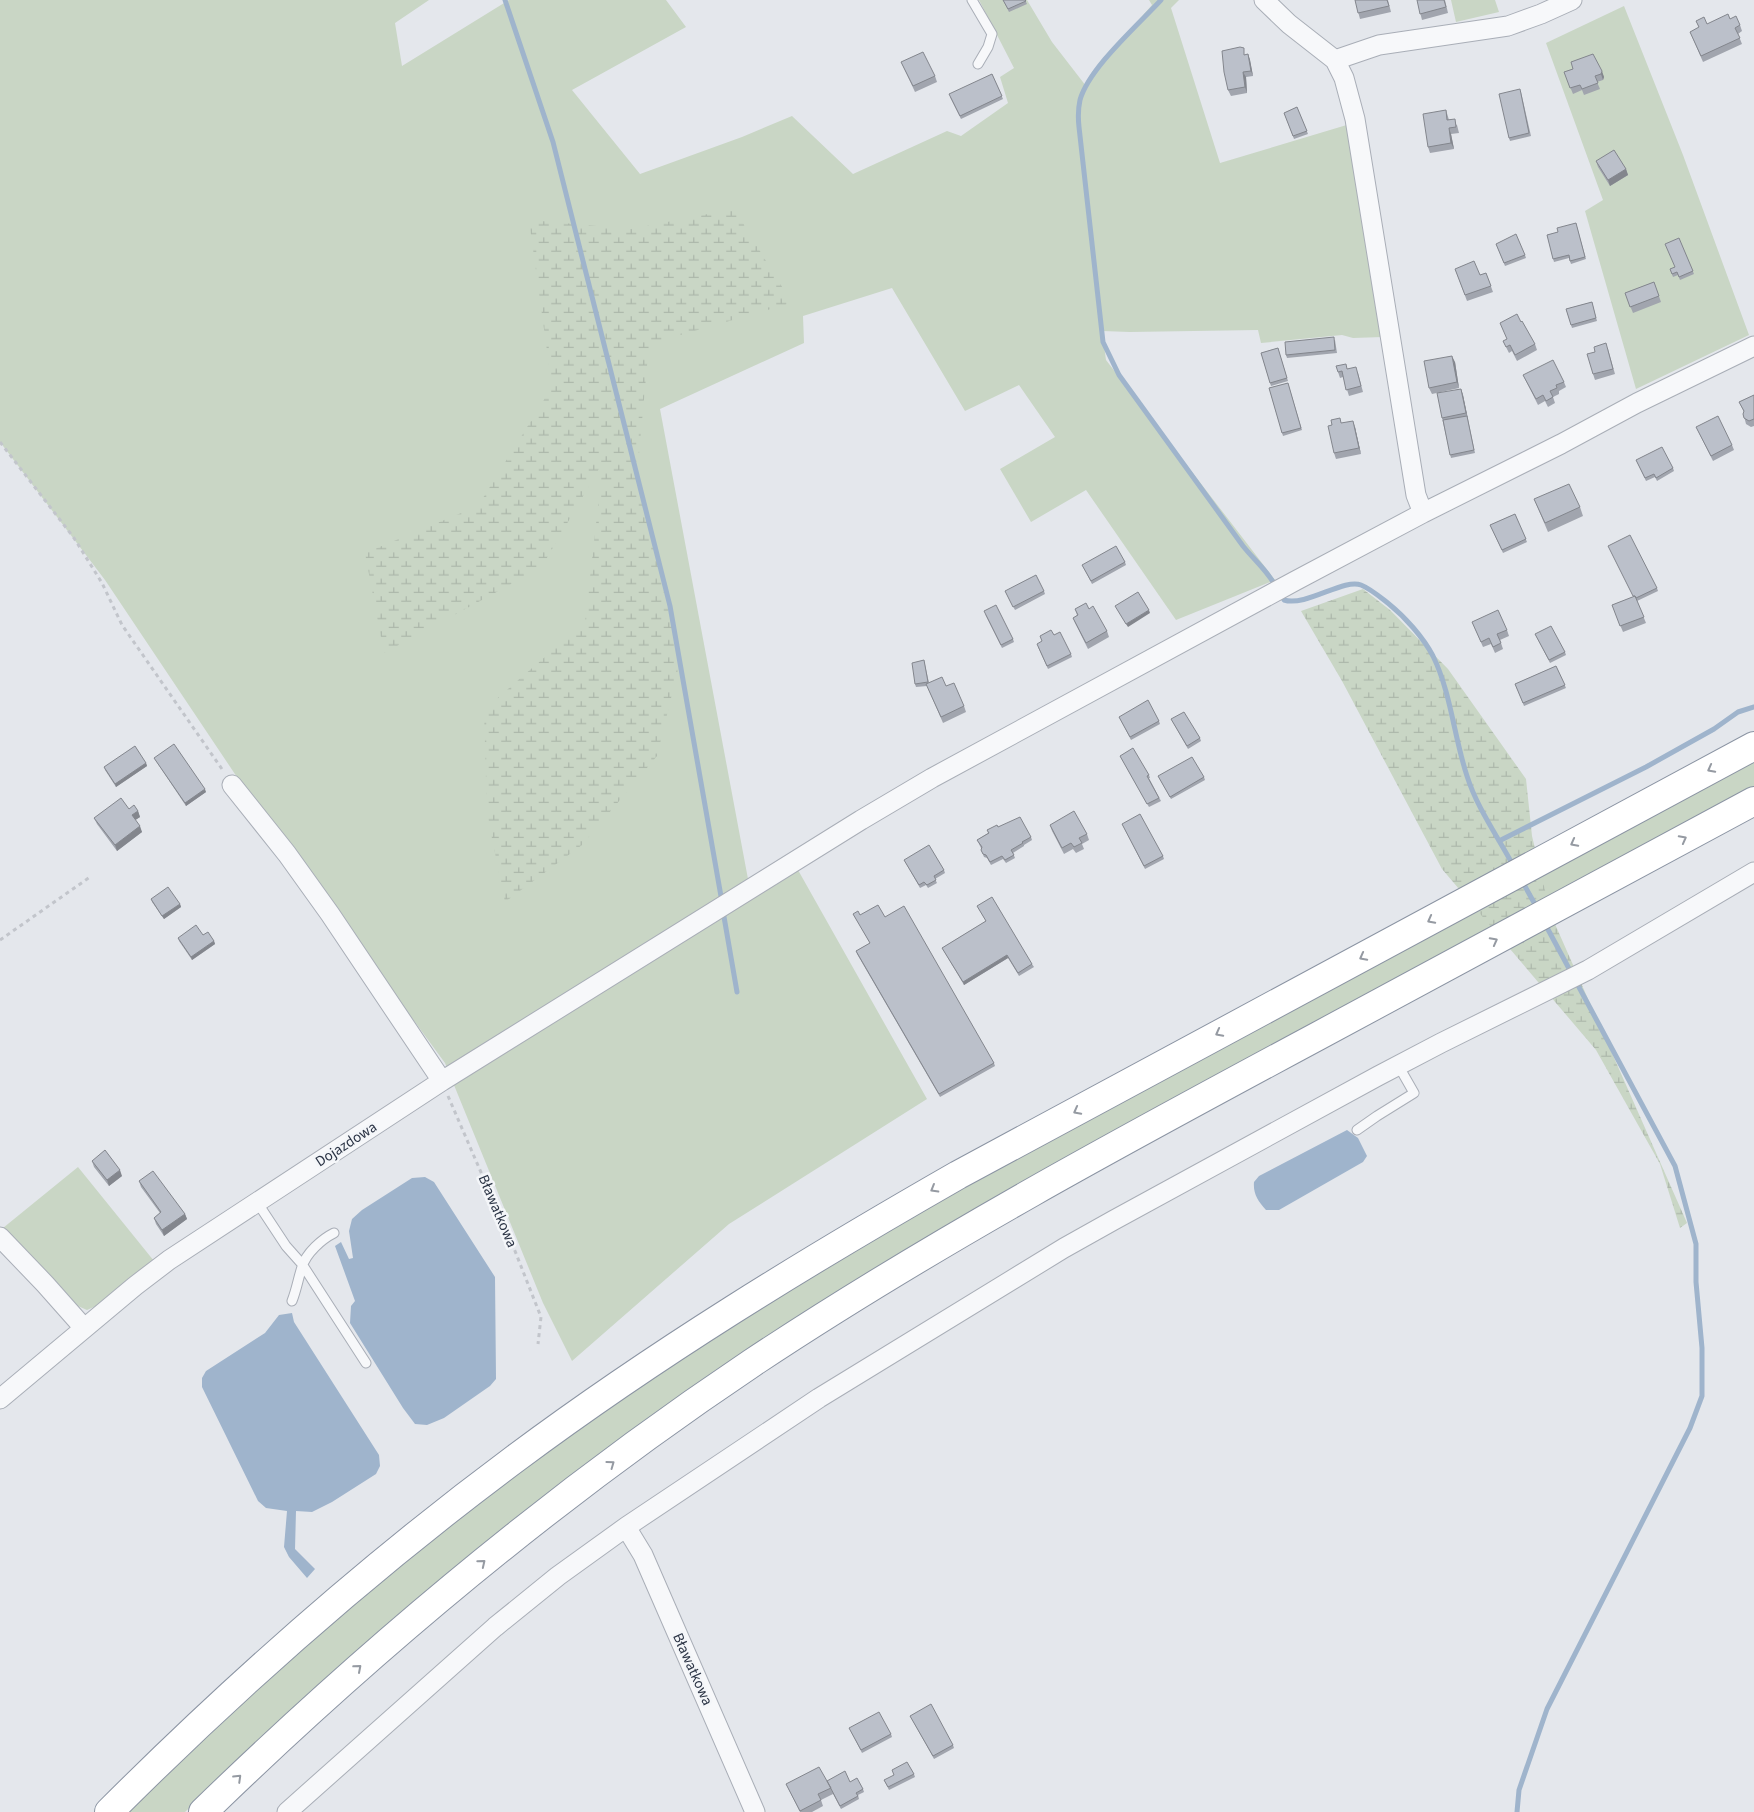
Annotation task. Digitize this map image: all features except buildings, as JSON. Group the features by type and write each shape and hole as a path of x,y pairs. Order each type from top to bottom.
{"highway":[{"path":"108,1812 224,1701 372,1571 517,1457 626,1379 774,1283 927,1193 1754,746"},
{"path":"203,1812 336,1687 469,1573 586,1482 749,1365 890,1275 983,1220 1126,1140 1754,801"}],"street":[{"path":"1264,0 1289,24 1335,60 1344,78 1355,119 1416,495 1423,514"},
{"path":"1335,60 1379,45 1508,26 1572,0"},
{"name":"Dojazdowa","path":"0,1399 169,1260 442,1081 932,778 1295,581 1637,403 1754,346"},
{"path":"232,785 287,854 330,914 442,1081"},
{"path":"287,1812 520,1606 558,1576 626,1527 819,1398 1064,1248 1398,1065 1588,970 1754,872"},
{"path":"0,1237 84,1328"},
{"name":"Bławatkowa","path":"626,1527 643,1554 755,1812"}],"lane":[{"path":"972,0 992,34 988,47 978,64"},
{"path":"1357,1130 1414,1093 1398,1065"},
{"path":"257,1202 286,1246 302,1264 366,1363"},
{"path":"292,1301 298,1286 302,1264 321,1239 334,1233"}],"path":[{"path":"0,442 74,538 102,583 122,625 232,785"},
{"path":"0,940 90,877"},
{"name":"Bławatkowa","path":"442,1081 515,1251 541,1317 538,1344"}],"green space":[{"path":"0,0 429,0 395,23 402,66 509,0 666,0 686,27 572,90 640,174 742,137 792,116 853,174 947,131 961,136 1008,103 1000,77 1014,68 979,0 1027,0 1052,42 1086,86 1092,72 1152,5 1149,0 1179,0 1171,8 1220,163 1350,124 1383,337 1353,338 1342,335 1261,343 1258,330 1102,331 1106,360 1275,580 1176,620 1086,490 1031,522 1000,469 1055,437 1019,385 965,411 892,288 803,316 804,343 660,409 748,879 798,870 927,1099 729,1224 572,1361 543,1303 445,1063 255,804 105,580 0,442"},
{"path":"1451,0 1495,0 1499,12 1456,22"},
{"path":"1624,6 1683,155 1749,335 1636,389 1585,211 1603,200 1546,43"},
{"path":"734,209 792,303 649,344 637,476 680,661 657,756 582,845 505,902 487,814 484,710 585,622 603,462 541,568 384,653 365,553 478,506 552,387 529,220 631,229"},
{"path":"1363,589 1390,610 1448,669 1526,779 1532,836 1551,915 1687,1223 1680,1228 1660,1164 1596,1050 1442,869 1342,681 1301,611"},
{"path":"1754,756 1754,792 884,1268 287,1716 185,1812 126,1812 254,1689 373,1585 556,1443 685,1353 1001,1162"},
{"path":"78,1167 154,1261 103,1303 87,1310 71,1303 3,1228"}],"water":[{"path":"1347,1130 1358,1138 1367,1156 1363,1162 1279,1210 1266,1210 1258,1200 1254,1190 1254,1182 1259,1176"},
{"path":"425,1177 434,1182 495,1277 496,1379 490,1386 444,1418 427,1425 415,1424 350,1323 351,1306 355,1301 335,1246 341,1242 349,1259 353,1258 349,1231 352,1219 362,1210 412,1178"},
{"path":"292,1313 294,1322 379,1455 380,1466 376,1474 332,1502 312,1512 296,1511 295,1549 315,1569 307,1578 289,1557 284,1547 287,1511 266,1508 258,1501 202,1387 202,1378 206,1371 265,1333 279,1315"}],"waterway":[{"path":"505,0 553,142 670,606 722,902"},
{"path":"1161,0 1093,74 1079,103 1079,127 1103,342 1119,375 1243,546 1276,587"},
{"path":"1281,594 1284,600 1303,600 1345,585 1361,585 1389,604 1413,628 1429,649 1439,670 1471,788 1514,867"},
{"path":"1499,841 1646,767 1714,729 1738,712 1754,707"},
{"path":"1522,881 1537,908"},
{"path":"723,911 737,992"},
{"path":"1517,1812 1519,1790 1547,1709 1690,1428 1702,1396 1702,1348 1696,1282 1696,1244 1675,1166 1544,922"}]}
